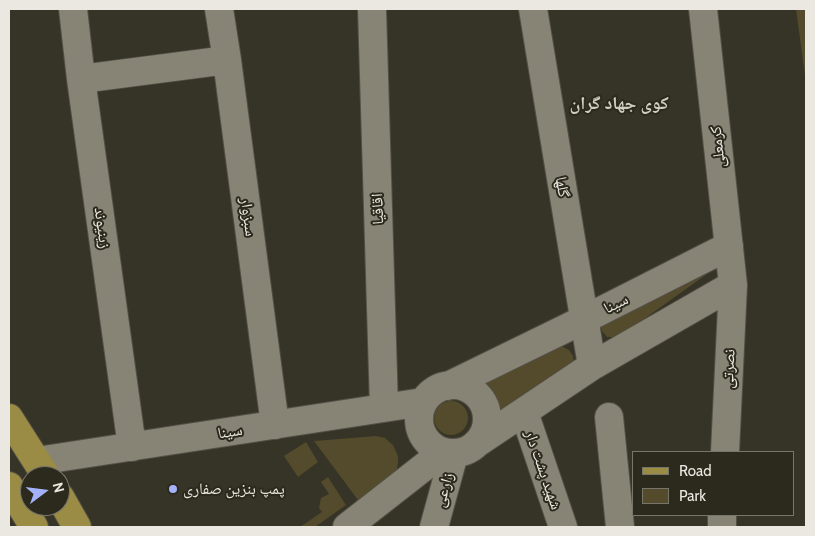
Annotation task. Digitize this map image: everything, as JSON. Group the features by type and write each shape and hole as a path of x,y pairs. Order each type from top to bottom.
{"main road":[{"path":"9,418 40,466"},
{"path":"9,486 34,527"},
{"path":"70,515 77,527"}],"street":[{"name":"زینیوند","path":"73,9 132,447"},
{"name":"سبزوار","path":"218,9 227,60 275,425"},
{"name":"اقاقیا","path":"372,9 384,408"},
{"name":"گلها","path":"533,9 592,366"},
{"name":"کرمعلی","path":"703,9 733,285"},
{"path":"81,79 227,60"},
{"name":"سینا","path":"448,386 584,320 729,246"},
{"path":"347,527 458,450 485,431 487,417 483,404 474,393 462,386 448,386 433,392 423,402 419,414 419,426 424,438 432,447 458,450 524,412 592,366 733,285"},
{"name":"نصرتی","path":"725,451 733,285"},
{"name":"سینا","path":"54,466 132,447 423,402"},
{"name":"شهید پشت دار","path":"524,412 563,527"},
{"path":"609,418 620,527"},
{"name":"زارعی","path":"434,527 458,450"}],"green space":[{"path":"796,9 806,9 806,83"},
{"path":"707,274 619,337 607,337 602,331 600,323"},
{"path":"557,345 569,350 574,362 498,415 499,407 494,393 485,384 478,381"},
{"path":"451,401 458,402 463,406 467,411 467,425 463,430 458,434 451,435 444,434 439,430 435,425 434,418 435,411 439,406 444,402"},
{"path":"376,436 385,438 393,445 398,456 397,469 389,478 358,500 314,441"},
{"path":"306,442 318,462 298,477 284,456"},
{"path":"328,477 346,505 315,527 300,527 322,512 319,508 321,498 329,494 321,482"}],"place":[{"name":"پمپ بنزین صفاری","path":"173,489"}],"district":[{"name":"کوی جهاد گران","path":"619,104"}]}
